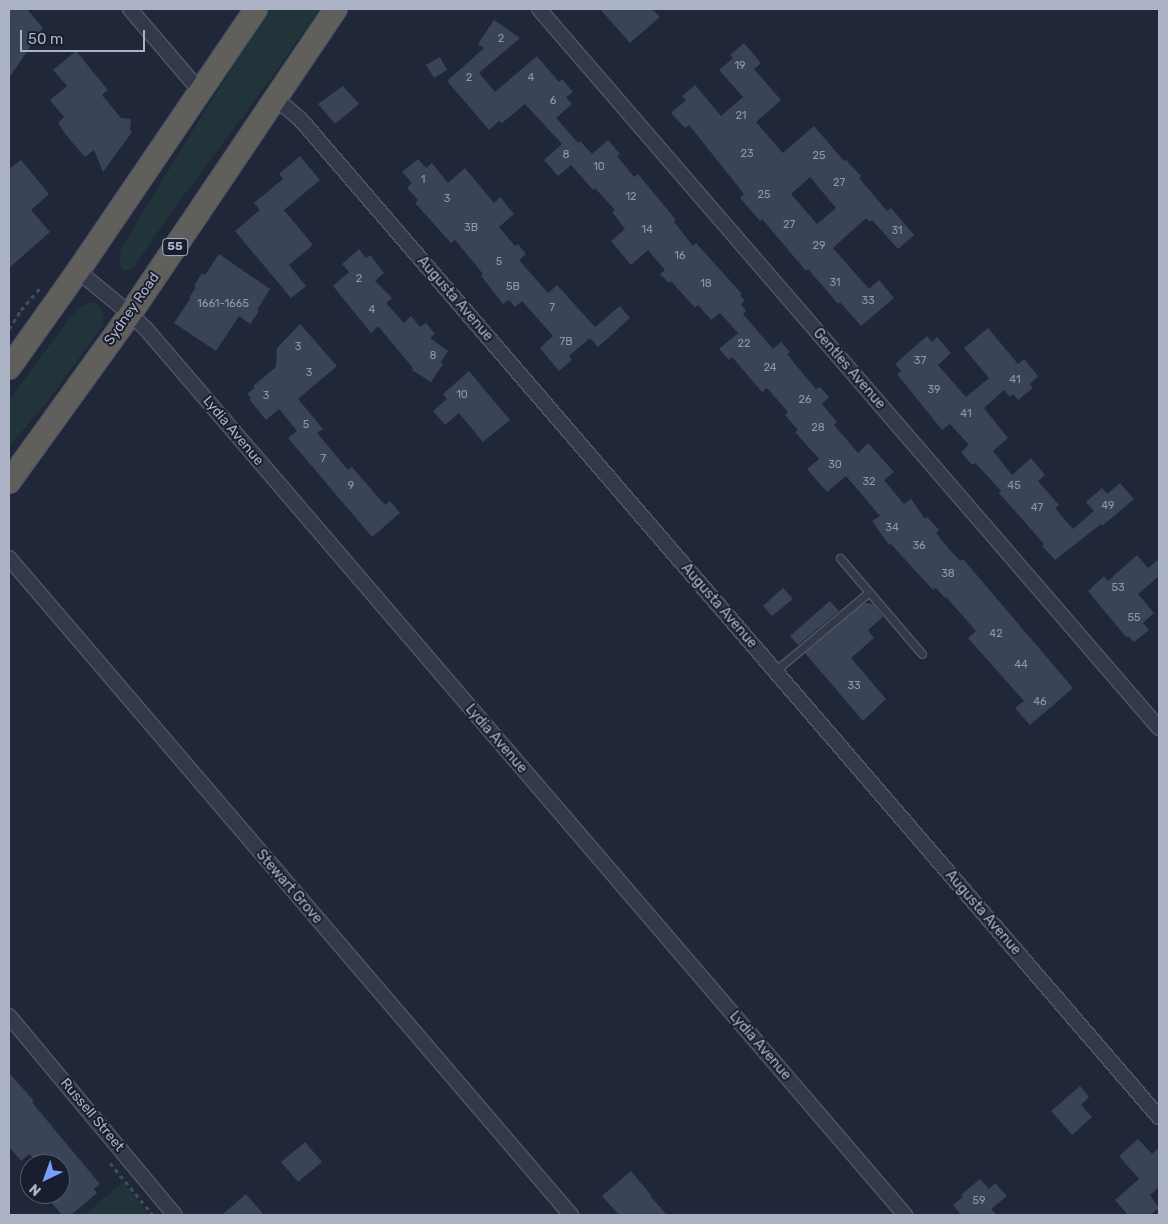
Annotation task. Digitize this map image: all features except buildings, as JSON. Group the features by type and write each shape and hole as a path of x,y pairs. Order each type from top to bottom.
{"highway":[{"path":"9,368 78,271 256,9"},
{"name":"Sydney Road","path":"9,482 130,314 336,9"}],"street":[{"path":"130,9 200,91"},
{"name":"Gentles Avenue","path":"539,9 1159,728"},
{"name":"Augusta Avenue","path":"274,101 293,111 301,120 1159,1117"},
{"name":"Lydia Avenue","path":"78,271 130,314 906,1215"},
{"name":"Stewart Grove","path":"9,558 571,1215"},
{"name":"Russell Street","path":"9,1016 173,1215"}],"lane":[{"path":"840,558 922,654"},
{"path":"775,672 869,592"}],"green space":[{"path":"270,9 320,9 273,76 170,214 136,264 132,269 123,271 119,263 121,249 205,110"},
{"path":"96,303 100,307 104,314 103,325 51,397 9,447 9,400 68,320 82,306"},
{"path":"123,1182 147,1212 143,1215 84,1215"}]}
